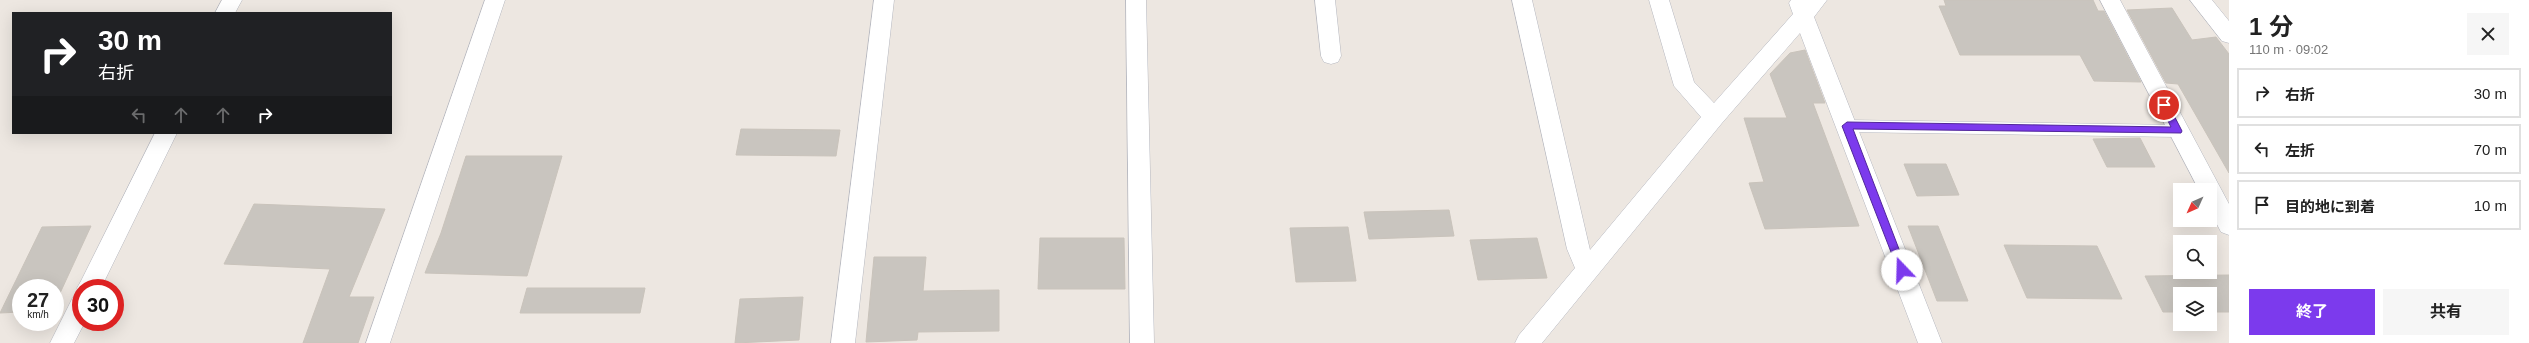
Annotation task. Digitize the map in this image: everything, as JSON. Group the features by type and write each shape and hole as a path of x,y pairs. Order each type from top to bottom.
{"street":[{"path":"226,12 232,0"},
{"path":"378,343 496,0"},
{"path":"843,343 884,0"},
{"path":"1136,0 1142,343"},
{"path":"1325,0 1331,56"},
{"path":"1522,0 1578,249 1588,272"},
{"path":"1659,0 1685,86 1714,117"},
{"path":"2110,0 2206,183"},
{"path":"2200,0 2229,35"},
{"path":"1527,343 1588,272 1806,5"},
{"path":"1806,5 1847,126 1930,343"},
{"path":"93,279 166,134"},
{"path":"2217,203 2229,225"},
{"path":"62,343 72,323"}],"lane":[{"path":"1847,126 2178,131"}],"building":[{"path":"1944,0 2093,0 2098,11 2104,11 2141,82 2094,81 2080,55 1960,55 1939,6 1946,6"},
{"path":"2172,8 2192,40 2216,37 2229,54 2229,173 2178,84 2166,83 2127,10"},
{"path":"1805,50 1825,103 1813,103 1859,226 1765,229 1749,183 1764,182 1744,118 1787,118 1770,74 1790,53"},
{"path":"741,129 840,130 836,156 736,155"},
{"path":"2140,138 2155,167 2107,167 2093,139"},
{"path":"466,156 562,156 527,276 425,273 441,233"},
{"path":"1904,164 1946,164 1959,195 1917,196"},
{"path":"254,204 385,209 349,297 374,297 358,343 303,343 330,269 224,264"},
{"path":"1449,210 1454,236 1369,239 1364,212"},
{"path":"91,226 64,284 64,279 17,279 42,227"},
{"path":"1908,226 1938,226 1968,301 1937,301"},
{"path":"1348,227 1356,281 1296,282 1290,228"},
{"path":"1040,238 1124,238 1125,289 1038,289"},
{"path":"1537,238 1547,278 1478,280 1470,240"},
{"path":"2004,245 2097,246 2122,299 2027,298"},
{"path":"874,257 926,257 923,291 999,290 999,331 918,332 917,340 866,342"},
{"path":"2217,275 2229,275 2229,312 2217,312 2217,287 2173,287 2173,312 2163,312 2145,276 2173,276 2173,279 2217,279"},
{"path":"12,288 12,312 0,313"},
{"path":"527,288 645,288 640,313 520,313"},
{"path":"803,297 799,340 735,343 740,299"}],"route":[{"path":"1902,270 1847,126 2178,131 2164,105"}]}
